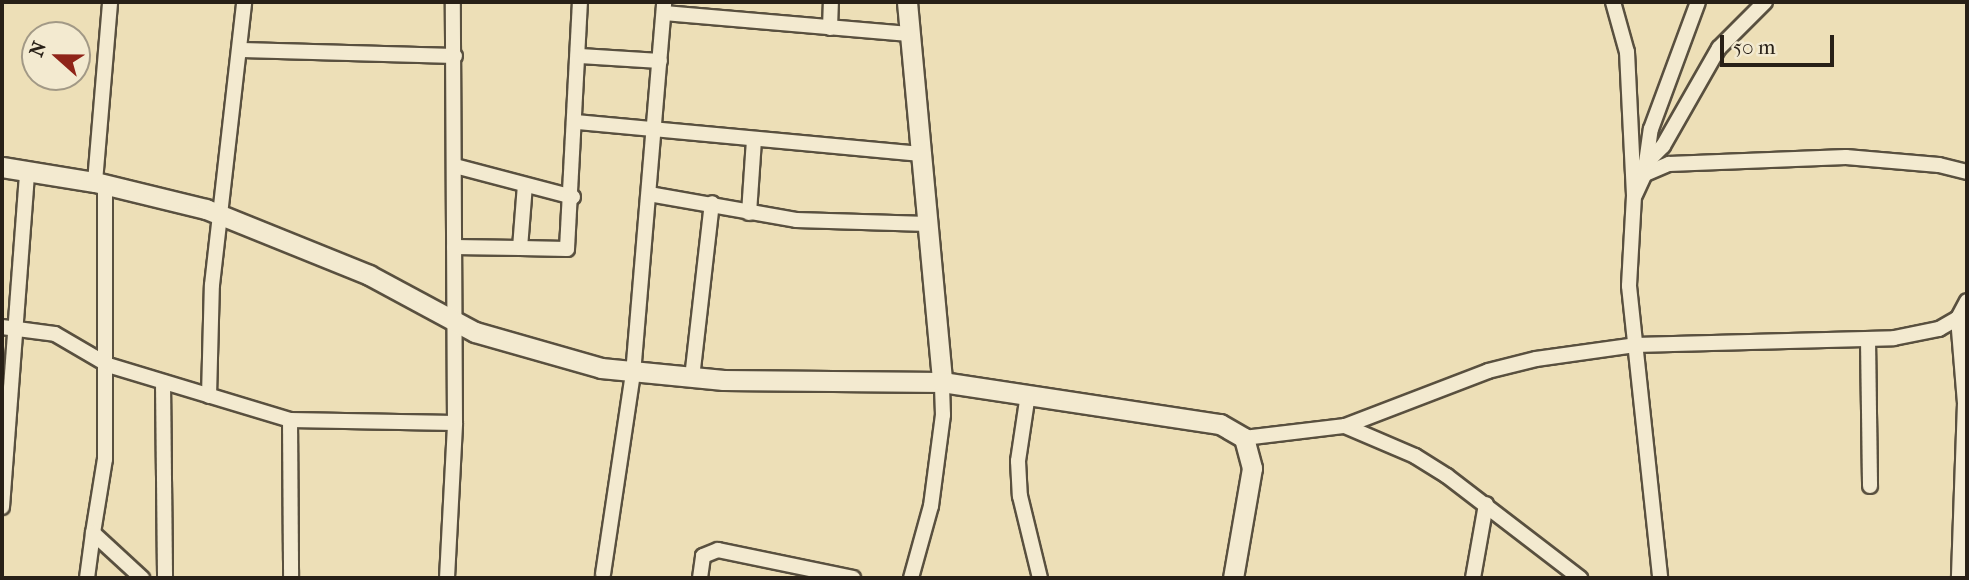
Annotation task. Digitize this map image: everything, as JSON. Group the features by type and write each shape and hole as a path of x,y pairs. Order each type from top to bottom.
{"street":[{"path":"87,578 93,533 104,486 108,365 100,183 110,2"},
{"path":"209,396 220,214 242,50 244,2"},
{"path":"447,578 455,423 456,56 453,2"},
{"path":"454,247 567,249 577,122 580,2"},
{"path":"830,28 831,2"},
{"path":"907,2 942,382 935,482 911,578"},
{"path":"1613,2 1627,52 1634,196 1628,252 1634,345 1660,578"},
{"path":"1646,169 1651,129 1698,2"},
{"path":"1634,196 1646,169 1663,146 1720,48 1765,2"},
{"path":"603,574 634,374 664,8 830,28 909,34"},
{"path":"242,50 456,56"},
{"path":"580,56 660,61"},
{"path":"577,122 920,154"},
{"path":"749,213 754,139"},
{"path":"1646,169 1669,164 1846,157 1939,164 1967,172"},
{"path":"455,166 573,197"},
{"path":"2,167 100,183 220,214 369,275 454,323 535,352 634,374 692,378 942,382 1206,421 1244,438 1346,426 1488,371 1536,359 1634,345 1868,340 1918,334 1958,318"},
{"path":"2,507 9,328 27,171"},
{"path":"520,248 525,185"},
{"path":"649,194 712,203 749,213 796,220 928,224"},
{"path":"692,378 712,203"},
{"path":"1959,578 1965,439 1958,318 1967,301"},
{"path":"9,328 55,334 108,365 290,420 455,423"},
{"path":"1868,340 1870,486"},
{"path":"163,382 165,578"},
{"path":"1028,394 1018,461 1020,496 1040,578"},
{"path":"290,420 291,578"},
{"path":"1346,426 1415,456 1486,504 1580,578"},
{"path":"1233,578 1251,487 1251,457 1244,438"},
{"path":"1473,578 1486,504"},
{"path":"93,533 142,578"},
{"path":"700,578 703,556 718,550 853,578"}]}
